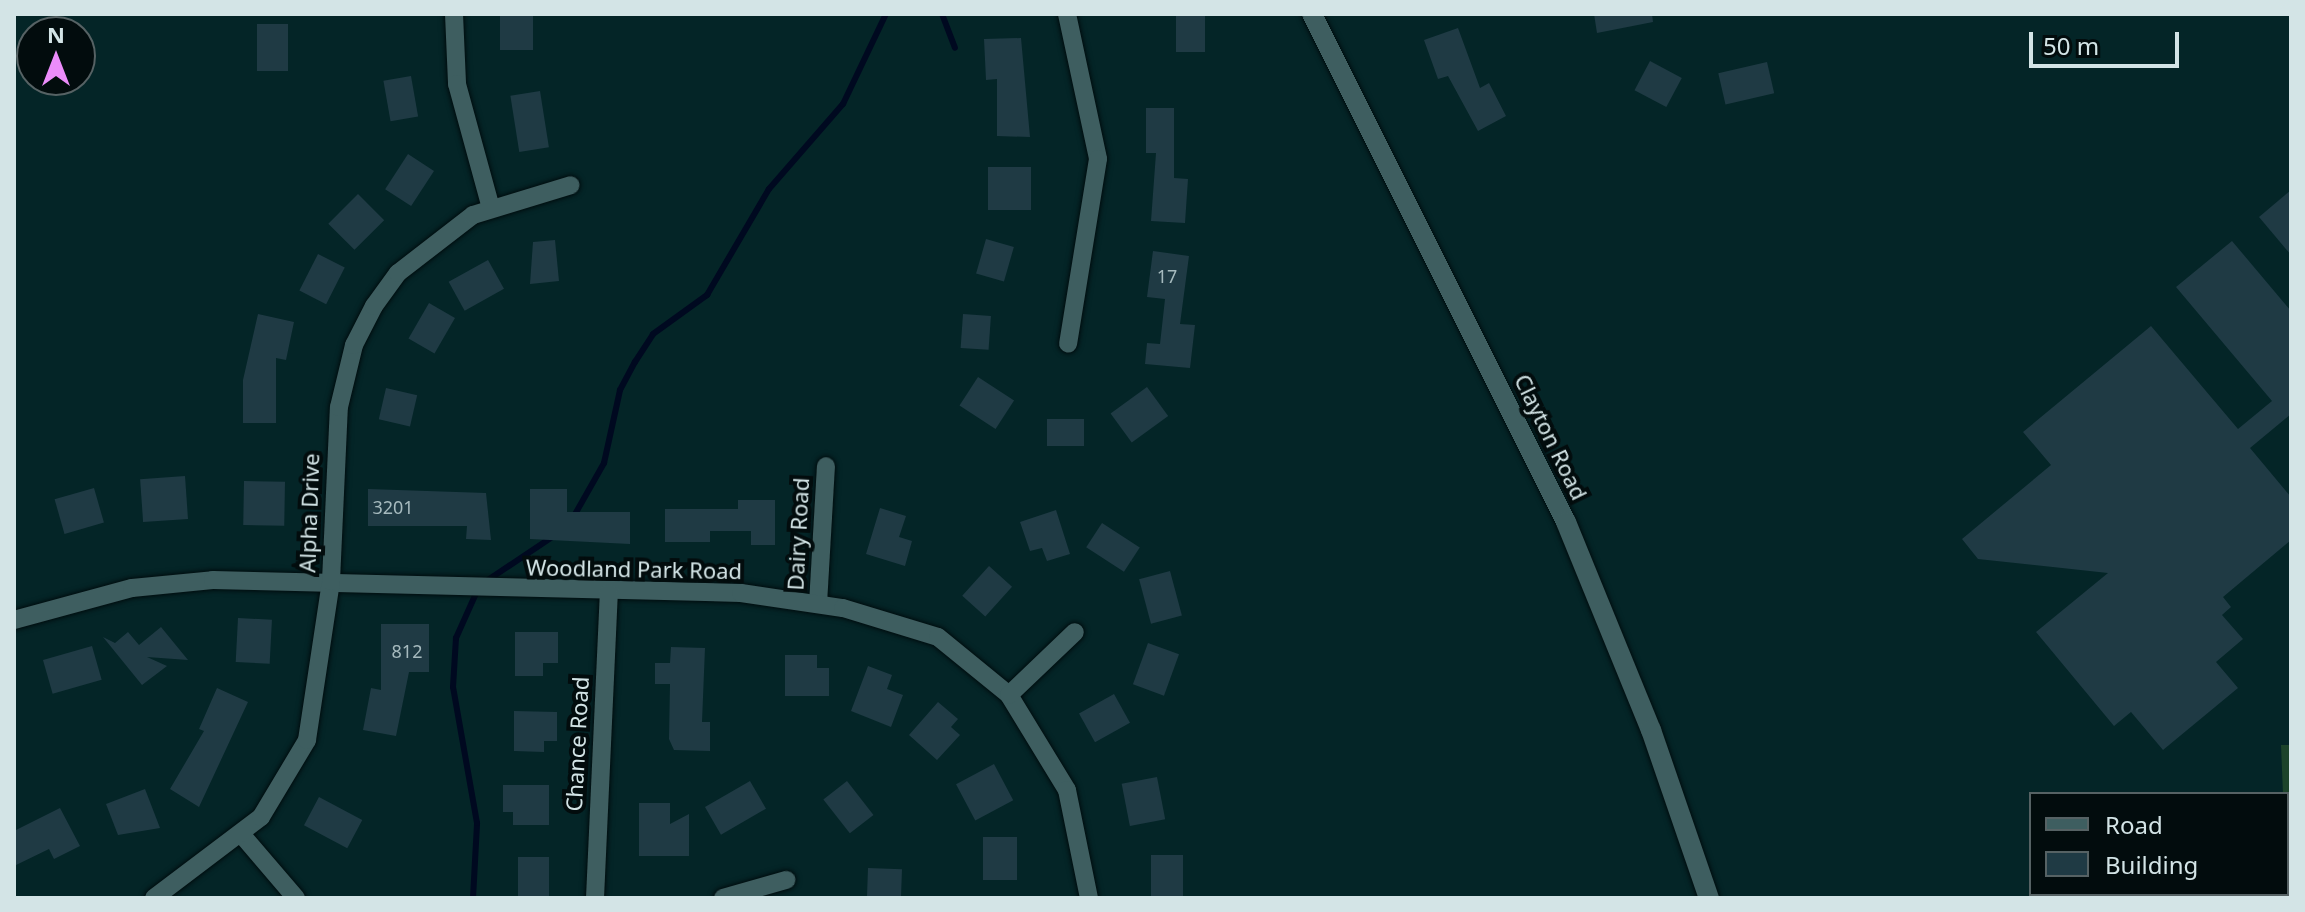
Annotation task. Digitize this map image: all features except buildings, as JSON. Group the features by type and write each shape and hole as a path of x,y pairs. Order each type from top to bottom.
{"street":[{"path":"454,14 457,84 491,208"},
{"path":"1067,14 1098,159 1068,344"},
{"name":"Clayton Road","path":"1312,14 1566,522 1651,730 1709,898"},
{"name":"Alpha Drive","path":"154,898 242,835 273,801 307,740 331,581 337,428 354,345 398,273 491,208 571,185"},
{"name":"Dairy Road","path":"818,604 826,466"},
{"name":"Woodland Park Road","path":"14,620 155,584 331,581 609,593 741,593 818,604 938,637 1009,695 1067,790 1089,898"},
{"name":"Chance Road","path":"595,898 609,593"},
{"path":"1009,695 1075,632"},
{"path":"242,835 296,898"},
{"path":"723,898 786,880"}],"green space":[{"path":"2281,745 2291,745 2291,898 2278,898 2289,896 2289,792 2283,792"}],"waterway":[{"path":"574,516 604,463 620,390 635,362 653,334 707,295 769,189 843,104 886,14"},
{"path":"942,14 955,48"},
{"path":"485,582 555,535"},
{"path":"473,898 477,823 453,687 456,638 477,591"}]}
